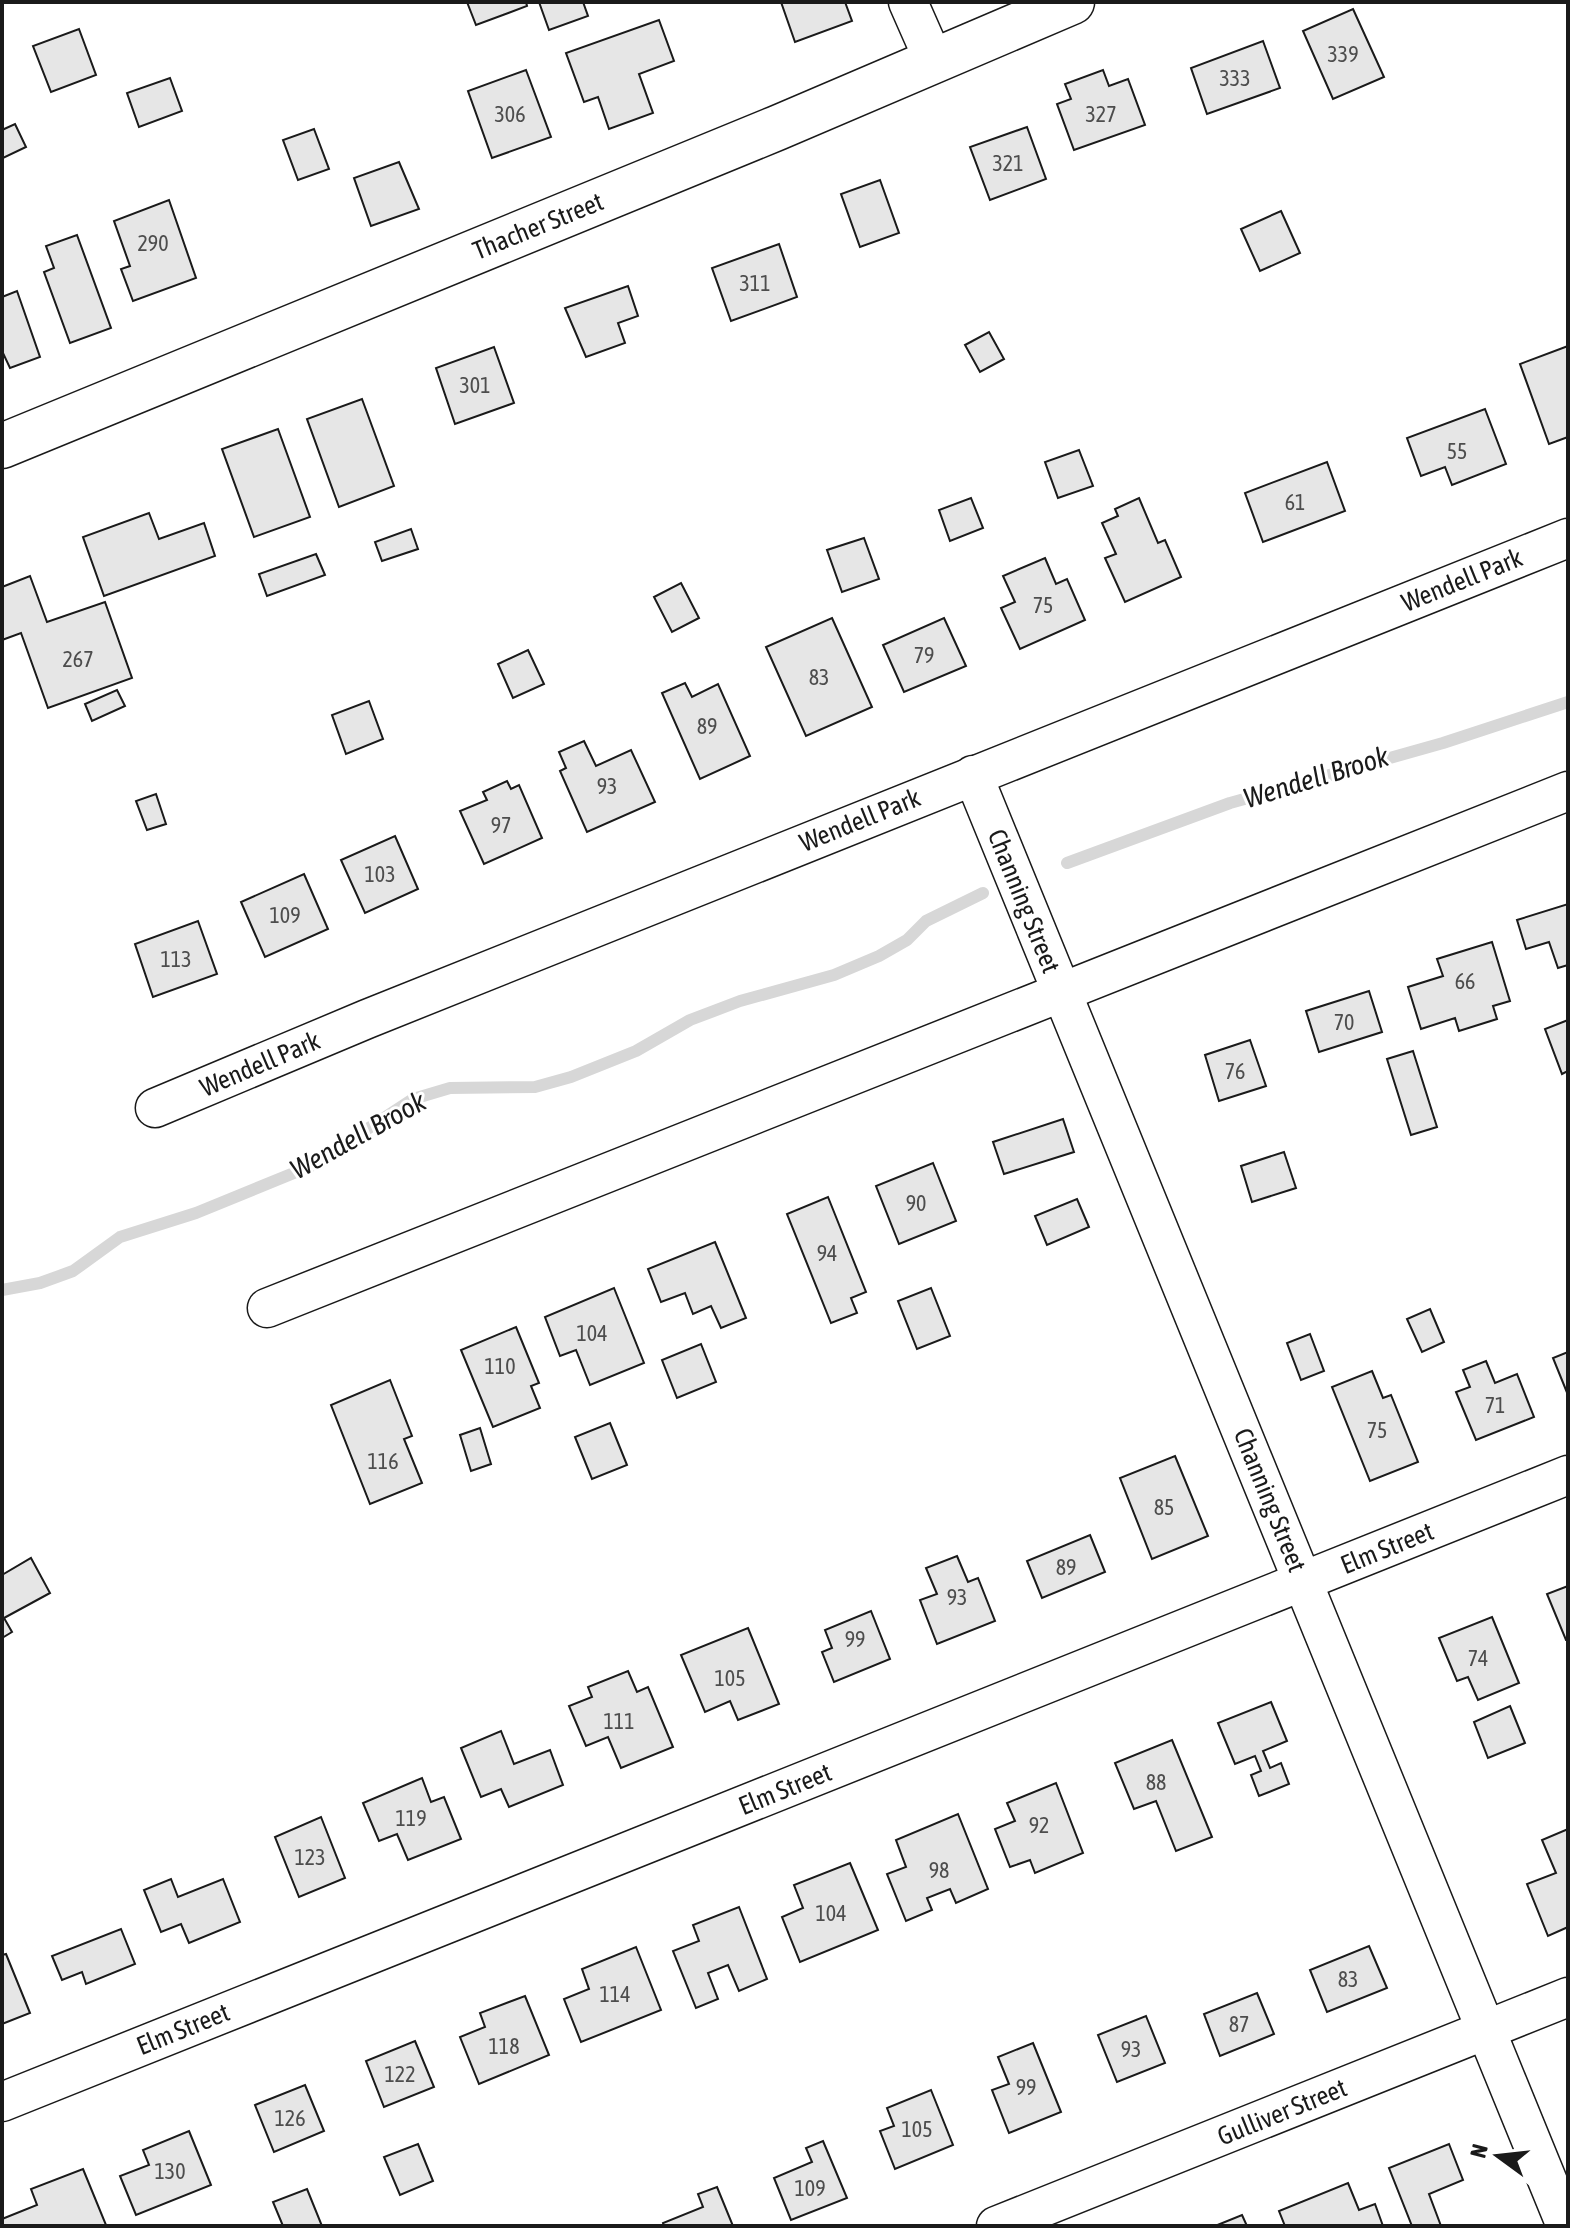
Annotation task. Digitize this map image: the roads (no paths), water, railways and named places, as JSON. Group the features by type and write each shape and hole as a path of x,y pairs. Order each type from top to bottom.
{"street":[{"path":"908,2 934,61"},
{"name":"Thacher Street","path":"2,446 1072,2"},
{"name":"Wendell Park","path":"155,1108 396,1007 1568,538"},
{"name":"Channing Street","path":"973,775 1566,2226"},
{"path":"267,1308 1568,791"},
{"name":"Elm Street","path":"2,2102 1568,1475"},
{"name":"Gulliver Street","path":"996,2226 1568,1997"}],"waterway":[{"name":"Wendell Brook","path":"1067,863 1230,803 1443,743 1568,702"},
{"name":"Wendell Brook","path":"2,1290 40,1283 73,1271 120,1237 196,1213 311,1166 413,1099 450,1088 535,1087 571,1077 636,1051 690,1020 740,1001 834,975 879,956 907,940 926,921 983,893"}]}
